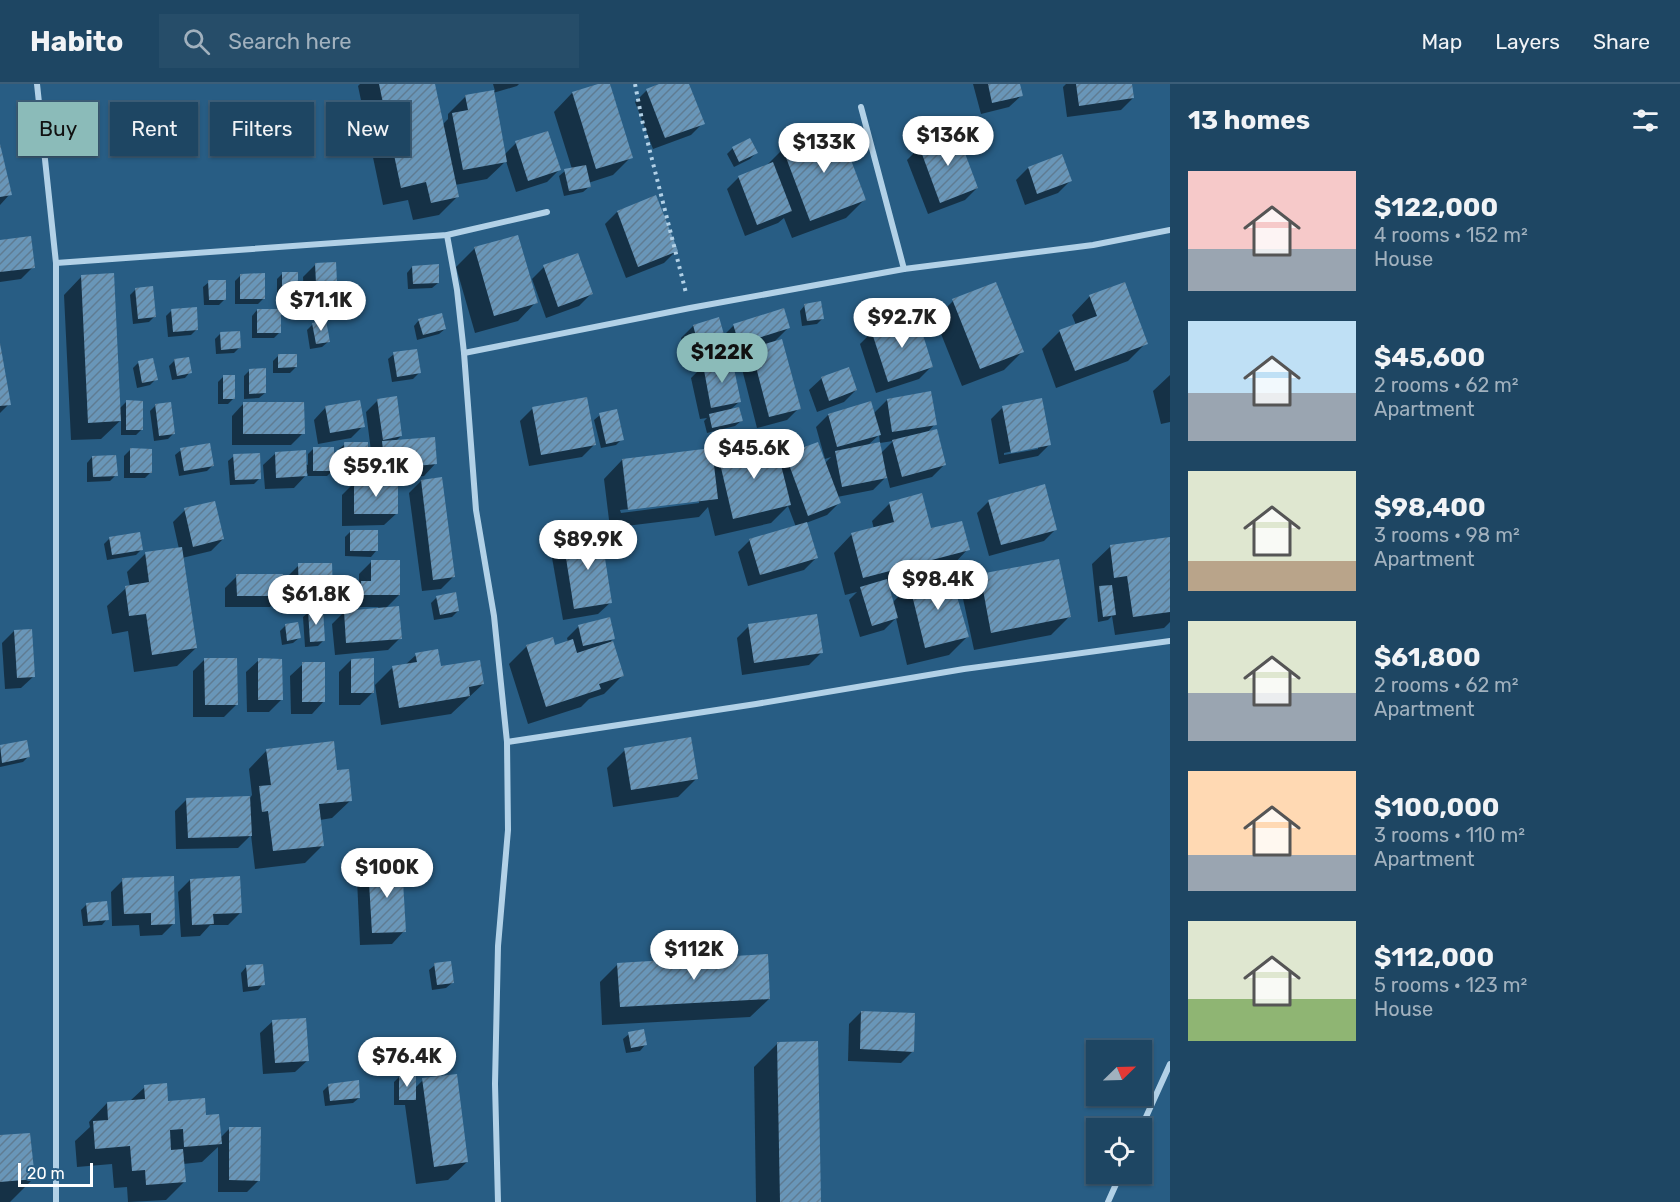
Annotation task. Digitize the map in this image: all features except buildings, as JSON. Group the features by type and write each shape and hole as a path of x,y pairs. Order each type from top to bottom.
{"street":[{"path":"37,84 56,263 56,1202"},
{"path":"861,107 904,269"},
{"path":"56,263 447,235 547,212"},
{"path":"464,353 690,308 904,269 1093,245 1170,230"},
{"path":"447,235 457,290 464,353 476,510 494,616 507,742 508,830 498,946 496,1049 498,1202"},
{"path":"507,742 964,669 1170,641"},
{"path":"1146,1118 1170,1064"},
{"path":"1108,1202 1116,1184"}],"path":[{"path":"635,84 690,308"}]}
